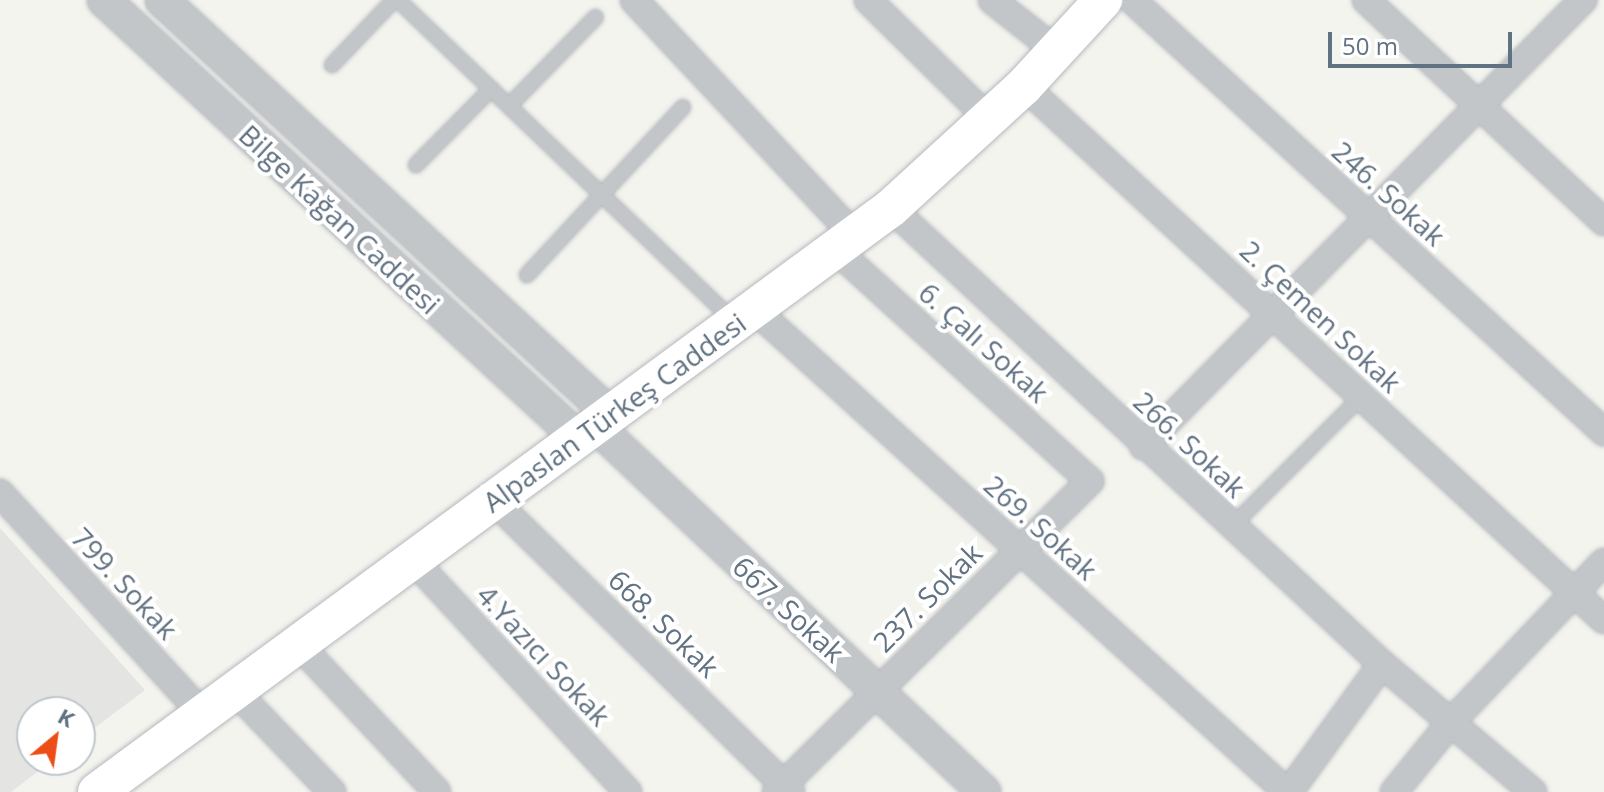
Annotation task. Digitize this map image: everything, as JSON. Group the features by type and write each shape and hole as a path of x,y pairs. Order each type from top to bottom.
{"main road":[{"name":"Alpaslan Türkeş Caddesi","path":"97,792 300,646 594,425 891,208 1024,86 1103,0"}],"street":[{"name":"Bilge Kağan Caddesi","path":"104,0 594,425"},
{"name":"Bilge Kağan Caddesi","path":"162,0 594,425"},
{"name":"6. Çalı Sokak","path":"634,0 845,242 1090,481"},
{"path":"868,0 989,119"},
{"path":"992,0 1058,52"},
{"name":"246. Sokak","path":"1132,0 1604,432"},
{"path":"1366,0 1604,222"},
{"path":"1143,446 1478,104 1586,0 1604,14"},
{"name":"2. Çemen Sokak","path":"1024,86 1604,620"},
{"name":"266. Sokak","path":"891,208 1143,446 1382,664 1533,792"},
{"name":"269. Sokak","path":"744,316 1019,551 1288,792"},
{"name":"667. Sokak","path":"594,425 984,792"},
{"name":"237. Sokak","path":"784,790 877,692 1090,481"},
{"name":"799. Sokak","path":"0,493 204,716"},
{"name":"668. Sokak","path":"493,500 784,790"},
{"name":"4.Yazıcı Sokak","path":"414,561 628,792"},
{"path":"1394,792 1451,722 1604,562"},
{"path":"300,646 437,792"},
{"path":"1288,792 1382,664"},
{"path":"236,692 332,792"}],"lane":[{"path":"332,65 396,0 602,195 744,316"},
{"path":"509,106 596,17"},
{"path":"416,165 491,89"},
{"path":"527,275 683,107"},
{"path":"1232,526 1361,397"}],"shaded area":[{"path":"0,528 145,690 96,727 96,696 16,696 16,776 32,776 11,792 0,792"}]}
